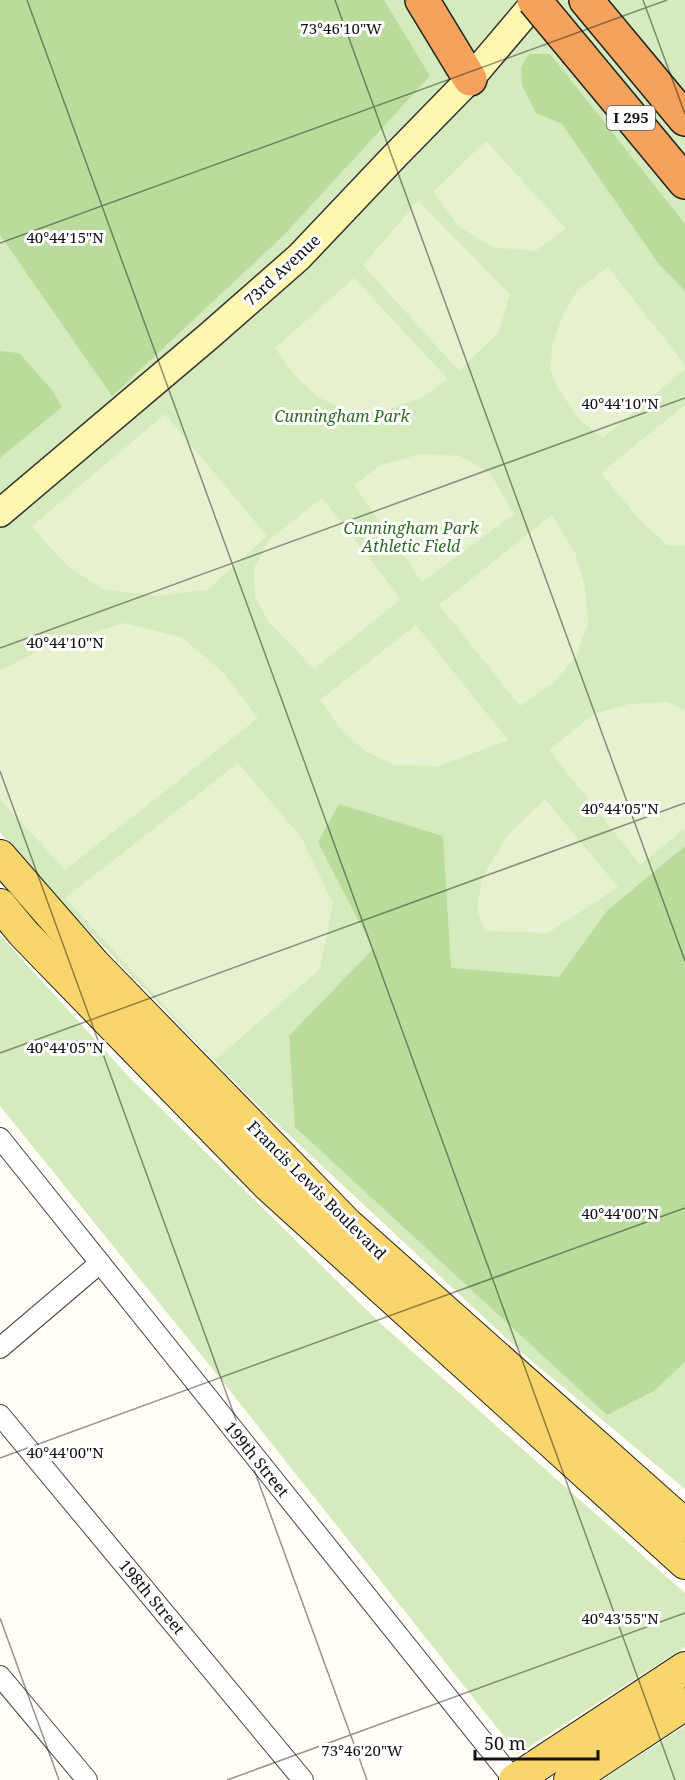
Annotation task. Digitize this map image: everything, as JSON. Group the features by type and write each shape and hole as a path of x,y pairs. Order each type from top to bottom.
{"highway":[{"path":"423,0 470,79"},
{"name":"I 295","path":"535,0 685,182"},
{"name":"I 295","path":"596,12 685,118"}],"main road":[{"name":"Francis Lewis Boulevard","path":"0,856 94,964 347,1224 685,1525"},
{"name":"Francis Lewis Boulevard","path":"0,905 24,934 268,1185 685,1563"},
{"path":"515,1780 685,1668"},
{"path":"570,1780 685,1704"}],"street":[{"name":"73rd Avenue","path":"0,513 209,336 298,257 470,79 535,0"},
{"name":"199th Street","path":"0,1138 515,1780"},
{"path":"0,1348 100,1263"},
{"name":"198th Street","path":"0,1415 303,1780"},
{"path":"0,1676 87,1780"}],"green space":[{"name":"Cunningham Park","path":"0,0 685,0 685,1489 521,1352 256,1104 51,891 0,832"},
{"path":"0,0 384,0 430,76 284,235 112,396 0,235"},
{"path":"529,54 550,54 685,224 685,291 658,263 562,124 536,113 522,85 521,67"},
{"path":"486,141 566,229 535,251 492,247 457,225 433,192"},
{"path":"418,201 510,294 499,332 459,371 363,265"},
{"path":"608,267 685,365 685,369 603,438 578,418 558,388 550,370 553,342 564,313 577,291"},
{"path":"354,278 448,379 423,397 386,411 347,411 318,397 293,374 275,348"},
{"path":"0,351 19,353 52,390 62,407 0,458"},
{"path":"685,405 685,546 667,545 638,518 601,473"},
{"path":"165,414 267,536 207,590 156,596 103,589 69,567 32,526"},
{"name":"Cunningham Park Athletic Field","path":"421,454 460,456 490,473 514,514 422,582 354,485 381,465"},
{"path":"322,498 401,599 314,669 268,621 255,597 254,568 270,539"},
{"path":"552,515 575,553 585,587 588,624 575,658 553,683 520,706 439,605"},
{"path":"125,623 181,637 223,672 258,718 65,870 0,799 0,671 51,644"},
{"path":"416,625 508,740 439,766 394,765 365,751 339,727 320,700"},
{"path":"668,702 685,711 685,828 640,865 549,750 594,714 629,704"},
{"path":"238,763 301,837 333,903 320,969 215,1060 65,898"},
{"path":"545,799 618,887 548,933 485,931 477,909 482,879 506,837"},
{"path":"339,804 443,836 451,968 559,977 607,911 685,846 685,1362 654,1391 607,1415 295,1127 289,1036 373,949 318,842"},
{"path":"0,935 129,1077 379,1322 685,1593 685,1647 518,1754 219,1377 0,1106"},
{"path":"685,1726 685,1780 602,1780"}]}
